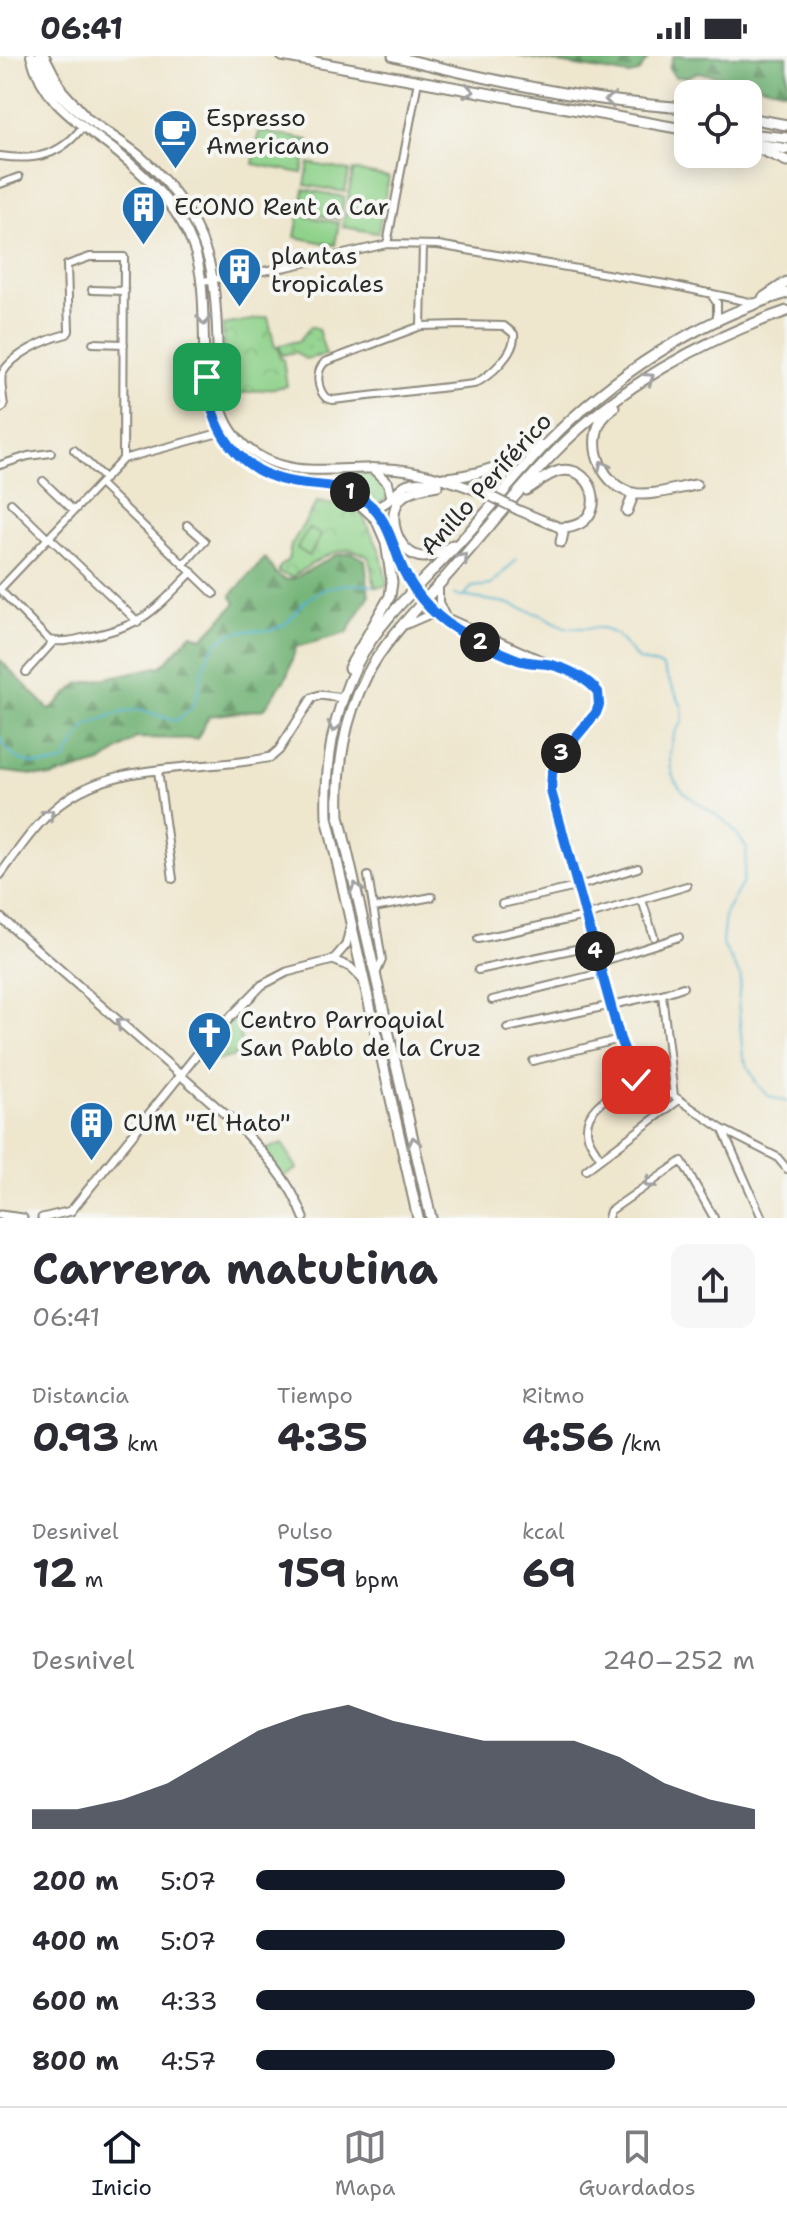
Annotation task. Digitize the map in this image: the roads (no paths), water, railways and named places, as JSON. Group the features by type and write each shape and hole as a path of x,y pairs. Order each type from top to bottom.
{"main road":[{"path":"31,56 50,97 65,113 139,170 168,201 193,246 203,281 208,395 215,422 257,456 276,465 297,470 372,468 415,472 486,494 561,528 578,526 591,514 594,496 585,479 570,471 556,472 516,496"},
{"path":"38,56 44,73 56,91 143,158 176,194 202,243 213,280 219,399 232,448 249,463 288,481 342,489 357,495 374,508 417,592 441,619 516,659 551,665"},
{"path":"44,56 62,91 84,115"},
{"path":"282,56 674,127"},
{"path":"393,56 576,96 674,107"},
{"path":"762,121 787,125"},
{"path":"83,126 94,127 122,148 143,158"},
{"path":"762,135 787,138"},
{"path":"762,145 787,149"},
{"path":"762,149 787,161"},
{"path":"757,302 787,282"},
{"name":"Anillo Periférico","path":"418,1218 327,817 325,778 331,737 343,698 364,652 385,623 553,437 636,367 717,321 757,302 787,293"},
{"name":"Anillo Periférico","path":"431,1218 339,816 338,778 343,739 353,705 368,671 403,626 555,452 589,420 626,392 683,357 787,311"},
{"path":"750,325 787,318"},
{"path":"626,392 601,421 595,447 609,479 619,488 645,494 696,485"},
{"path":"374,508 388,502 391,495 406,483 470,477 486,472 525,455 553,437"},
{"path":"372,468 388,483 391,495"},
{"path":"341,471 342,489 376,519 386,542 392,582 390,596 348,670 347,688"},
{"path":"440,481 413,491 398,503 394,518 402,544 412,554 434,556 462,539"},
{"path":"627,511 634,493"},
{"path":"561,528 561,542"}],"street":[{"path":"387,244 418,81"},
{"path":"0,156 28,159 47,154 68,142 83,126"},
{"path":"0,184 19,177"},
{"path":"203,281 287,267 387,244 423,245 454,247 757,302"},
{"path":"421,326 423,245"},
{"path":"0,409 4,406 1,389 3,372 27,350 69,331 67,265 90,257 124,257 123,459"},
{"path":"92,290 125,291"},
{"path":"710,293 717,303 717,321"},
{"path":"421,326 504,326 513,331 515,341 510,351 488,374 470,386 339,399 323,396 319,376 325,362 421,326"},
{"path":"93,343 124,344"},
{"path":"53,642 0,590 123,459 226,431"},
{"path":"74,450 214,594"},
{"path":"0,465 51,453"},
{"path":"43,481 74,511"},
{"path":"11,503 138,622"},
{"path":"184,564 205,541 187,525"},
{"path":"26,672 53,642 117,630 138,622 157,608 192,572"},
{"path":"439,585 439,602 446,617"},
{"path":"403,626 420,617 446,617 589,682 598,692 600,699 596,713 559,757 552,773 554,801 609,1004 636,1080 677,1098 722,1129 777,1157 787,1169"},
{"path":"0,875 39,823 90,784 158,771 271,757 279,750 312,698 320,695 343,698"},
{"path":"158,771 173,879"},
{"path":"502,904 577,887 638,868"},
{"path":"368,876 382,960 376,974"},
{"path":"478,939 586,916 687,886"},
{"path":"374,908 432,897"},
{"path":"642,900 654,937"},
{"path":"42,1218 71,1211 211,1037 262,985 287,972 333,960 346,945 348,915"},
{"path":"0,917 262,1151 290,1189 304,1218"},
{"path":"598,963 679,937"},
{"path":"478,970 594,945"},
{"path":"333,960 350,967 363,979"},
{"path":"492,1000 601,973"},
{"path":"507,1028 683,987"},
{"path":"662,994 677,1098"},
{"path":"533,1061 620,1039"},
{"path":"601,1159 587,1135 588,1122 595,1106 636,1080"},
{"path":"586,1170 677,1098"},
{"path":"722,1129 762,1218"},
{"path":"777,1157 787,1156"},
{"path":"608,1218 610,1211 682,1161 714,1218"},
{"path":"0,1215 23,1218"}],"waterway":[{"path":"465,595 472,587 491,585 517,559"},
{"path":"0,736 10,753 26,762 45,765 64,761 85,727 112,715 139,709 175,721 193,705 207,658 221,640 238,632 265,631 282,626 311,597 328,588 354,584 373,586"},
{"path":"454,595 506,603 566,628 602,628 617,635 638,660 662,666 682,707 683,721 670,750 675,780 688,796 727,823 747,848 743,882 725,914 722,943 741,978 738,1001 743,1057 757,1084 769,1096 787,1102"}],"place":[{"name":"Espresso Americano","path":"175,171"},
{"name":"ECONO Rent a Car","path":"143,246"},
{"name":"plantas tropicales","path":"240,309"},
{"name":"Centro Parroquial San Pablo de la Cruz","path":"209,1073"},
{"name":"CUM \"El Hato\"","path":"92,1162"}]}
